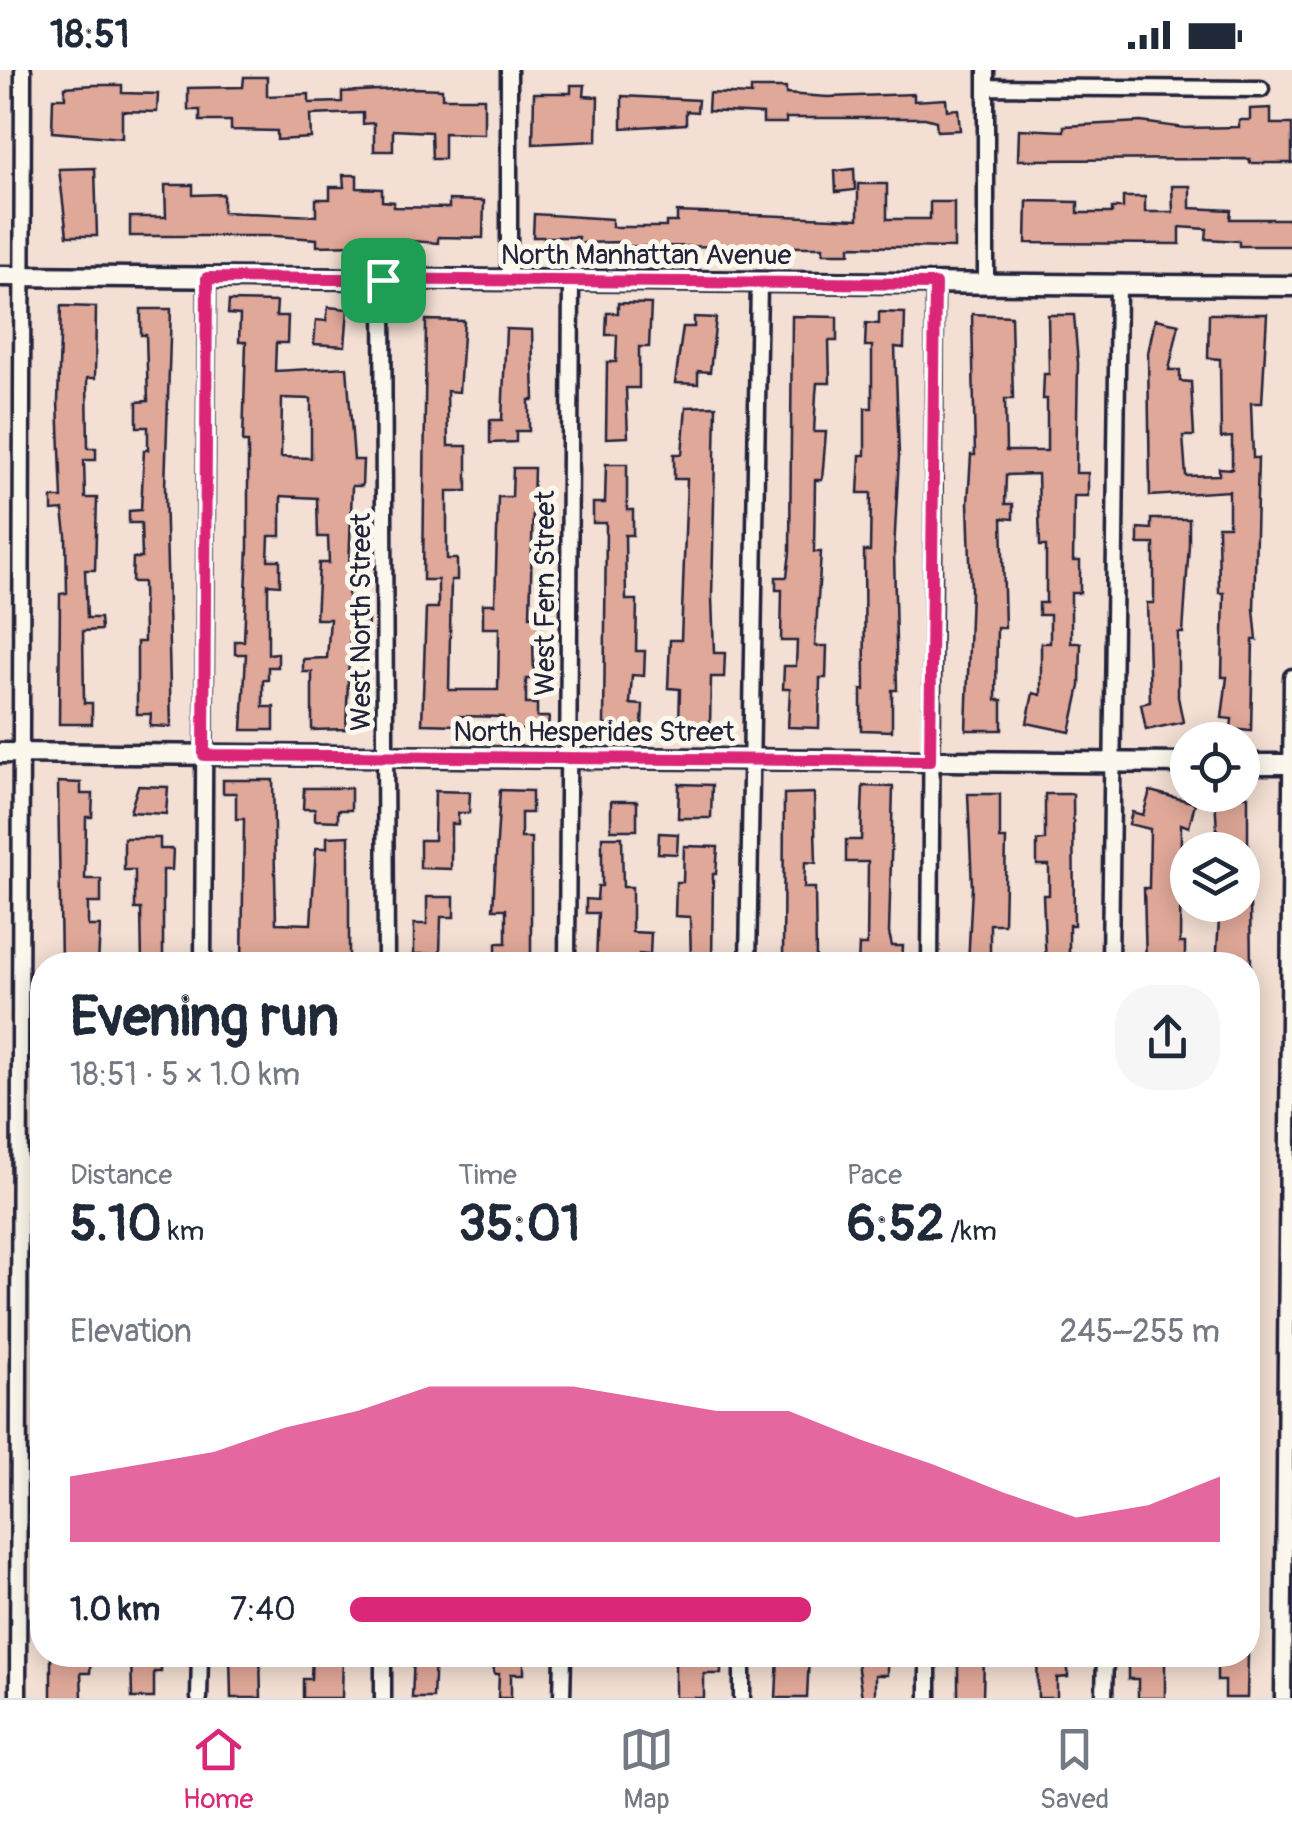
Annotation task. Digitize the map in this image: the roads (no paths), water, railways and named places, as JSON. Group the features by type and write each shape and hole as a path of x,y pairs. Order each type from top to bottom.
{"street":[{"path":"18,1698 23,70"},
{"path":"509,70 509,280"},
{"path":"986,70 986,284"},
{"path":"986,86 1260,89"},
{"name":"North Manhattan Avenue","path":"0,276 1292,286"},
{"path":"204,952 207,278"},
{"name":"West North Street","path":"383,280 386,952"},
{"name":"West Fern Street","path":"567,952 571,281"},
{"path":"748,952 759,282"},
{"path":"930,952 935,284"},
{"path":"1110,952 1118,285"},
{"path":"1283,1698 1292,677"},
{"name":"North Hesperides Street","path":"0,753 1170,763"},
{"path":"1260,764 1291,764"},
{"path":"199,1698 200,1667"},
{"path":"383,1667 383,1698"},
{"path":"562,1667 562,1698"},
{"path":"742,1667 742,1698"},
{"path":"928,1667 928,1698"},
{"path":"1104,1698 1105,1667"}]}
